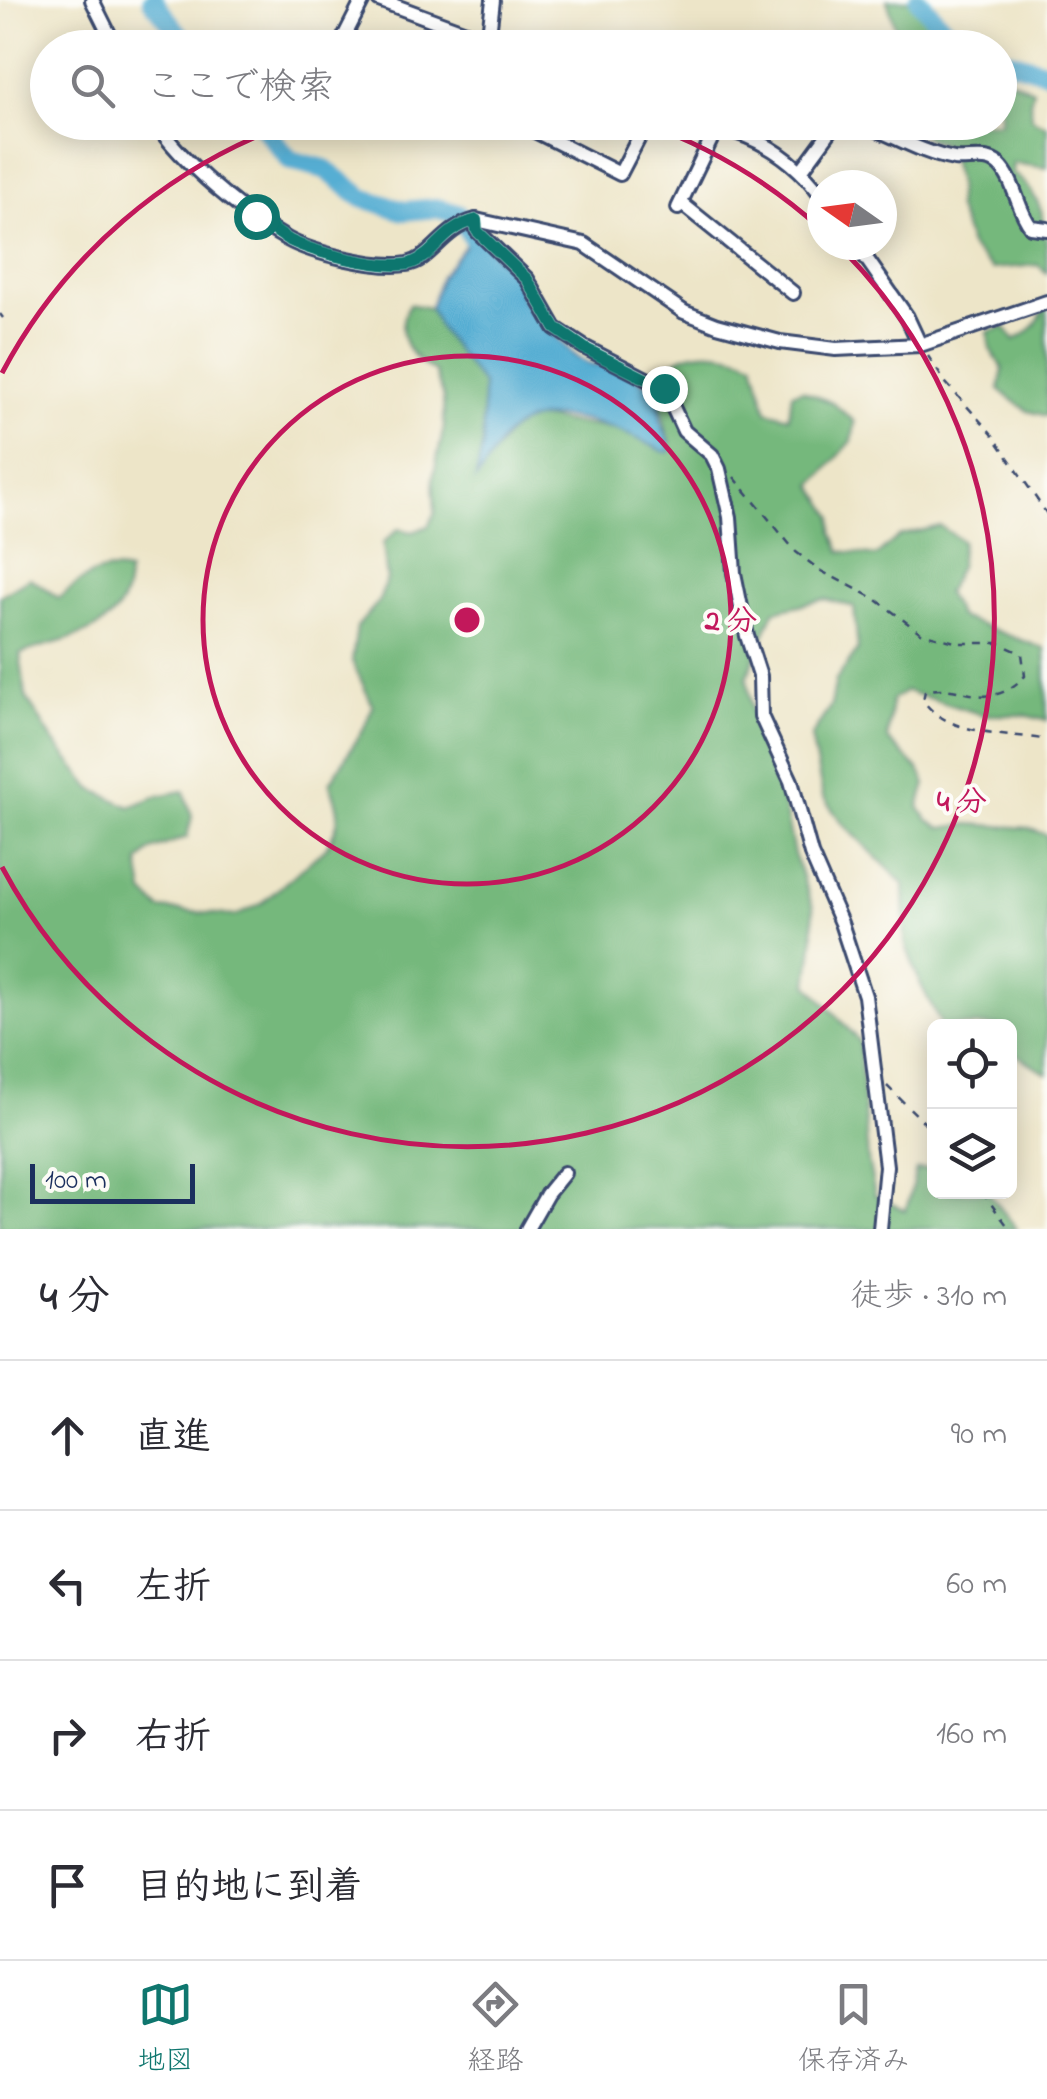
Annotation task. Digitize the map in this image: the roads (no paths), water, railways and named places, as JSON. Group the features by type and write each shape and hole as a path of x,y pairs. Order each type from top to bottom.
{"street":[{"path":"92,0 107,30"},
{"path":"348,30 364,0"},
{"path":"379,0 455,30"},
{"path":"489,30 493,0"},
{"path":"168,140 208,180 286,238 305,247 368,261 410,264 426,255 459,224 476,220 584,244 684,312 748,334 836,349 920,345 1047,302"},
{"path":"553,140 620,174 637,140"},
{"path":"711,140 679,206 793,293"},
{"path":"755,140 807,178"},
{"path":"801,171 824,140"},
{"path":"902,140 957,160 991,160 1002,167 1024,218 1032,227 1047,229"},
{"path":"476,220 477,231 527,279 555,328 584,348 664,388 684,431 712,455 719,469 726,492 734,573 760,676 760,716 791,781 811,854 865,996 886,1166 880,1229"},
{"path":"868,260 907,316 920,345"},
{"path":"528,1229 564,1172"}],"water":[{"path":"472,237 480,239 518,278 521,296 530,310 576,357 594,366 609,363 656,389 671,451 590,422 549,417 530,420 508,432 476,479 483,444 483,385 440,329 430,308 441,276"}],"waterway":[{"path":"152,0 176,30"},
{"path":"919,0 946,30"},
{"path":"1017,63 1047,72"},
{"path":"274,140 290,160 325,169 363,198 404,211 436,208 458,214 478,247"}]}
